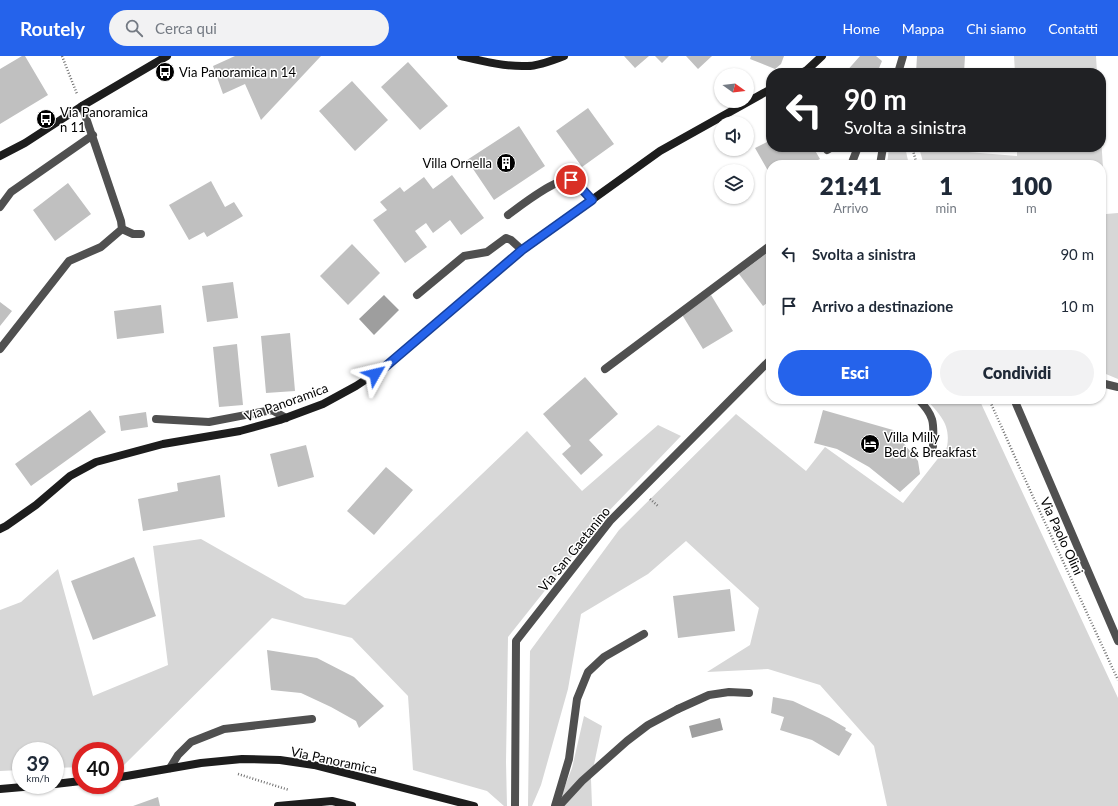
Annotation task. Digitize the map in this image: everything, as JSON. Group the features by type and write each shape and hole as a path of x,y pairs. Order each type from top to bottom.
{"street":[{"path":"0,156 26,143 82,106 167,56"},
{"path":"461,56 494,63 528,66 558,59 564,56"},
{"path":"809,68 822,56"},
{"path":"899,68 903,56"},
{"name":"Via Panoramica","path":"0,529 36,505 70,476 96,462 164,444 240,431 286,418 323,404 356,386 385,367 522,250 660,151 766,93"},
{"path":"82,106 93,135 122,228"},
{"path":"0,207 10,192 93,135"},
{"path":"508,215 560,181 571,180 592,200"},
{"path":"122,228 133,234 141,234"},
{"path":"0,348 69,261 101,247 122,228"},
{"path":"417,295 464,256 487,252 506,238 511,240 522,250"},
{"path":"605,369 766,248"},
{"name":"Via San Gaetanino","path":"516,806 516,642 610,521 766,364"},
{"path":"1106,384 1118,387"},
{"path":"923,404 934,422 933,446"},
{"path":"1016,404 1118,641"},
{"path":"156,419 209,422 272,410 286,418"},
{"path":"554,806 569,758 577,699 588,672 604,658 644,634"},
{"path":"559,806 582,781 627,741 648,726 678,709 709,695 730,692 749,693"},
{"path":"170,768 178,756 192,742 224,729 312,719"},
{"name":"Via Panoramica","path":"124,776 201,763 242,759 280,760 314,766 474,806"},
{"path":"0,789 12,788"},
{"path":"278,806 332,801 352,806"}],"path":[{"path":"62,56 72,84"},
{"name":"Via Paolo Olini","path":"991,404 1118,680"},
{"path":"232,772 292,791"}],"shaded area":[{"path":"1014,56 1096,56 1097,68 1015,68"},
{"path":"888,152 906,152 908,160 888,160"},
{"path":"920,152 968,152 1017,156 1017,152 1102,152 1102,160 923,160"},
{"path":"1118,213 1118,379 1106,374 1106,214"},
{"path":"384,295 399,310 374,335 359,319"},
{"path":"930,404 981,404 1118,698 1118,806 887,806 874,746 820,685 768,669 707,672 750,645 759,608 686,541 648,574 581,614 568,689 541,785 532,806 528,806 530,651 619,530 736,414 806,471 825,447 903,503 947,447 948,439 946,426 940,415"},
{"path":"658,425 681,436 605,515 508,637 506,762 507,806 504,806 487,791 413,770 408,696 352,638 272,618 124,765 124,742 72,742 72,767 64,768 64,742 12,742 12,770 0,771 0,610 21,602 58,569 93,696 168,665 153,546 201,539 305,598 345,605 527,431 582,491"},
{"path":"584,716 602,726 591,779 592,806 557,806 572,768"},
{"path":"720,718 723,730 692,738 689,726"}],"building":[{"path":"22,56 25,56 48,95 0,124 0,69"},
{"path":"235,56 321,56 261,120 245,84 223,94 213,66"},
{"path":"624,56 649,56 635,68"},
{"path":"655,56 669,56 662,63"},
{"path":"686,56 712,56 698,69"},
{"path":"751,56 784,56 781,64 776,68 772,68 750,59"},
{"path":"860,56 876,56 882,61 879,68 849,68"},
{"path":"917,56 965,56 964,68 916,68"},
{"path":"408,62 448,106 420,130 381,87"},
{"path":"352,81 388,120 355,151 319,111"},
{"path":"588,108 614,144 582,167 556,131"},
{"name":"Villa Ornella","path":"519,126 545,166 494,200 467,160"},
{"path":"766,142 766,152 816,152 820,159 766,160 766,167 755,148"},
{"path":"452,175 484,218 461,235 450,220 433,233 426,223 415,231 427,247 405,263 373,220 387,210 380,202 400,187 404,192 424,177 433,189"},
{"path":"211,181 225,207 234,202 243,216 207,237 204,232 189,240 169,205"},
{"path":"68,183 91,214 55,241 33,210"},
{"path":"352,244 380,273 348,305 320,276"},
{"path":"766,254 766,304 763,306 739,274"},
{"path":"233,282 238,318 207,322 202,286"},
{"path":"711,295 733,331 703,349 681,313"},
{"path":"0,302 12,311 0,326"},
{"path":"161,305 164,333 117,339 114,311"},
{"path":"290,333 295,391 266,393 261,336"},
{"path":"237,344 243,405 219,407 213,347"},
{"path":"585,377 618,414 589,440 603,455 581,475 562,454 571,446 543,414"},
{"path":"90,410 106,432 31,486 15,464"},
{"path":"823,410 893,430 918,461 920,474 900,492 869,467 837,449 814,443"},
{"path":"146,412 148,427 121,431 119,416"},
{"path":"306,445 314,477 278,487 270,454"},
{"path":"386,467 413,490 374,535 347,511"},
{"path":"220,475 225,517 143,531 138,499 178,491 177,483"},
{"path":"134,557 156,616 93,640 71,581"},
{"path":"730,589 735,631 678,638 673,596"},
{"path":"267,650 317,658 354,677 384,706 359,728 356,721 301,693 271,690"},
{"path":"773,697 793,701 846,728 845,730 852,734 839,756 812,740 780,730 784,717 771,713"},
{"path":"158,797 160,806 133,806"}],"place":[{"name":"Via Panoramica n 14","path":"165,72"},
{"name":"Via Panoramica n 11","path":"46,119"},
{"name":"Villa Ornella","path":"506,163"},
{"name":"Villa Milly Bed & Breakfast","path":"870,444"}],"route":[{"path":"375,374 522,250 592,200 571,180"}]}
